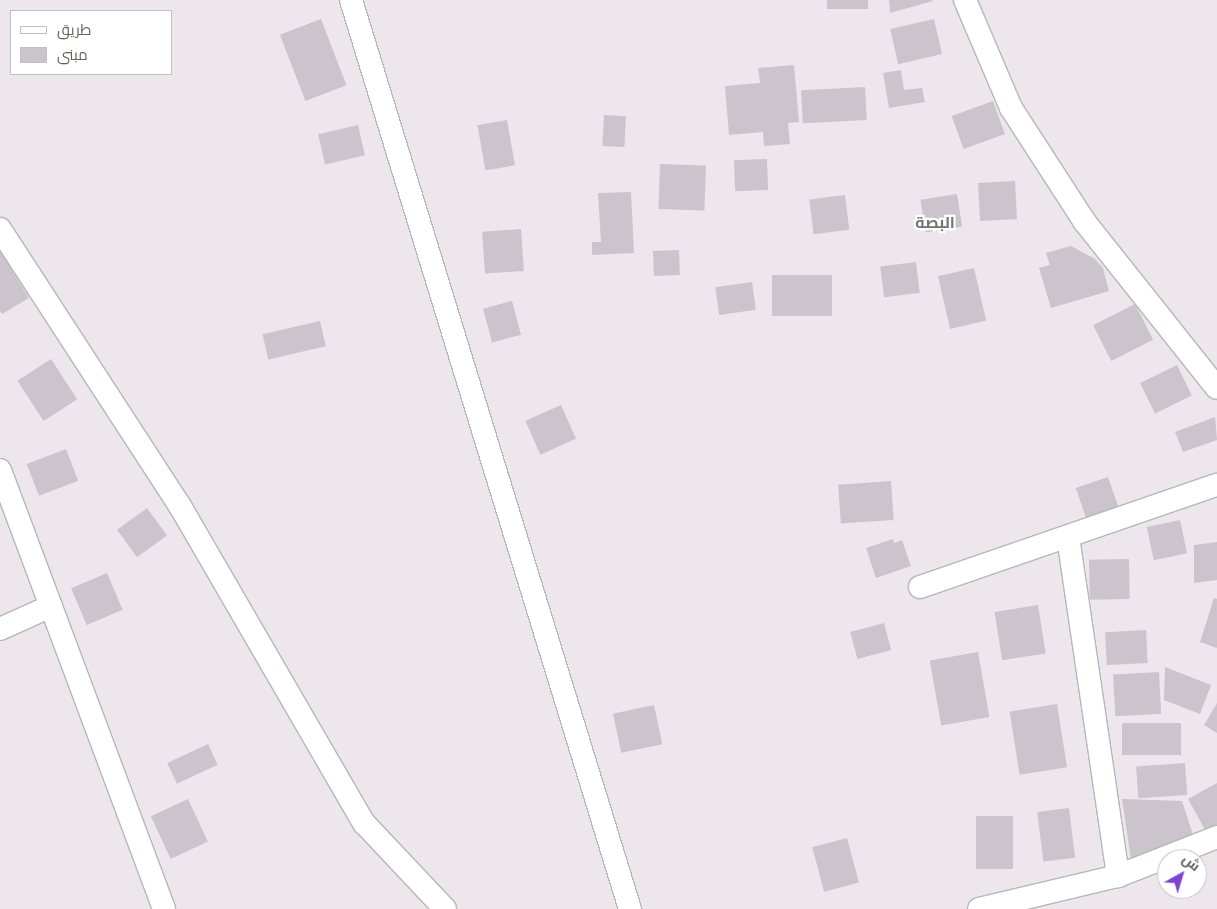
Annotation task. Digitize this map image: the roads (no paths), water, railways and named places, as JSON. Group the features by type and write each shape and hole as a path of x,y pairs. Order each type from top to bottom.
{"street":[{"path":"352,0 630,909"},
{"path":"965,0 1016,116 1084,221 1217,388"},
{"path":"0,229 180,506 364,823 445,909"},
{"path":"0,470 164,909"},
{"path":"920,587 1217,485"},
{"path":"1068,537 1118,876"},
{"path":"0,629 51,606"},
{"path":"979,909 1118,876 1217,837"}],"district":[{"name":"البصة","path":"935,223"}]}
